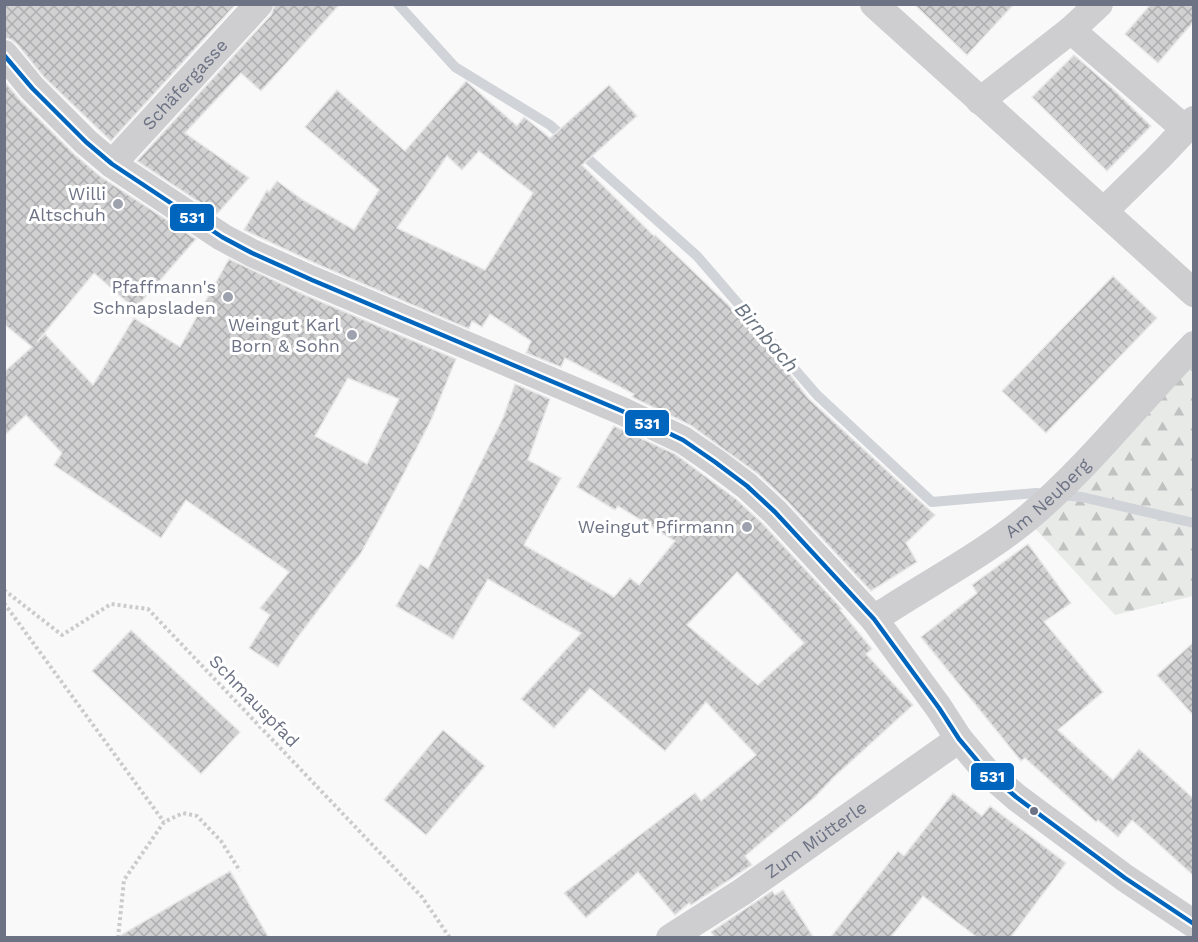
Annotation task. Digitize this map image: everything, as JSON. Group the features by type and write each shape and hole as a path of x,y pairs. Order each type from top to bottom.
{"street":[{"name":"Schäfergasse","path":"112,164 259,4"},
{"path":"874,4 1194,293"},
{"path":"980,101 1071,30 1100,4"},
{"path":"1071,30 1190,124 1104,211"},
{"path":"4,54 60,117 112,164 222,237 252,253 602,402 683,440 747,486 804,542 874,619 959,739 985,770 1016,797 1144,891 1194,924"},
{"name":"Am Neuberg","path":"874,619 1005,536 1058,490 1194,345"},
{"name":"Zum Mütterle","path":"670,938 742,892 959,739"}],"path":[{"name":"Schmauspfad","path":"4,590 62,635 111,604 148,609 422,897 450,938"},
{"path":"4,603 164,822"},
{"path":"118,938 124,880 164,822 183,813 197,816 221,841 240,871"}],"green space":[{"path":"1193,346 1193,596 1115,615 1031,524"}],"building":[{"path":"4,4 236,4 111,141 44,77 17,44 4,38"},
{"path":"275,4 340,4 261,91 241,73 185,133 249,178 217,214 137,161 271,15"},
{"path":"914,4 1014,4 967,55"},
{"path":"1151,4 1194,4 1194,21 1158,63 1125,34"},
{"path":"1074,55 1151,126 1107,171 1032,97"},
{"path":"4,81 74,154 101,177 196,239 135,309 94,273 37,342 45,334 93,385 134,318 180,347 229,259 305,295 456,359 432,418 361,553 278,667 249,648 270,615 260,608 289,572 186,500 161,538 54,465 62,453 26,415 4,436 4,372 32,347 4,324","holes":["348,378 399,399 367,464 315,436"]},
{"path":"466,81 517,126 524,117 550,138 609,85 637,116 582,165 760,335 808,398 935,515 906,543 917,562 871,591 787,501 758,474 690,425 632,397 634,394 565,358 561,367 526,353 531,341 490,314 482,327 472,321 469,329 319,265 244,230 267,190 269,192 277,181 303,200 354,230 379,190 305,127 337,90 405,151","holes":["479,151 533,193 485,270 397,228 447,156 462,170"]},
{"path":"1113,276 1157,318 1046,433 1002,391"},
{"path":"515,384 550,399 528,460 561,478 524,545 614,597 630,578 639,585 675,541 618,506 615,510 577,487 614,426 675,454 736,499 763,524 842,609 840,610 872,649 866,654 913,705 815,797 745,856 752,865 691,905 689,903 675,915 638,872 586,918 564,893 695,793 701,801 756,755 706,702 665,751 590,688 554,728 521,699 581,633 488,579 453,639 396,606 420,564 428,569 503,418","holes":["737,572 804,643 758,685 687,625"]},
{"path":"1028,544 1071,603 1044,622 1103,692 1058,730 1113,780 1139,749 1194,799 1194,876 1132,820 1118,837 1098,820 1096,822 1025,758 1021,761 921,637 977,593 972,585"},
{"path":"131,630 240,732 201,774 92,671"},
{"path":"1194,642 1194,716 1157,675"},
{"path":"443,730 485,766 426,835 384,800"},
{"path":"953,793 982,816 990,806 1066,863 1010,938 978,938 923,896 890,938 830,938 898,851 904,856"},
{"path":"230,871 269,938 116,938"},
{"path":"783,890 814,938 715,938 711,932 772,891 775,895"}],"waterway":[{"name":"Birnbach","path":"398,4 455,67 550,125 567,140"},
{"name":"Birnbach","path":"578,150 697,256 817,395 932,502 1036,493 1082,497 1194,523"}],"transit line":[{"name":"531","path":"4,55 32,88 86,142 112,164 222,237 312,280 622,411 683,440 715,462 747,486 775,512 874,619 959,739 985,770 1016,797 1125,878 1194,924"}],"place":[{"name":"Willi Altschuh","path":"118,204"},
{"name":"Pfaffmann's Schnapsladen","path":"228,297"},
{"name":"Weingut Karl Born & Sohn","path":"352,335"},
{"name":"Weingut Pfirmann","path":"747,527"}]}
